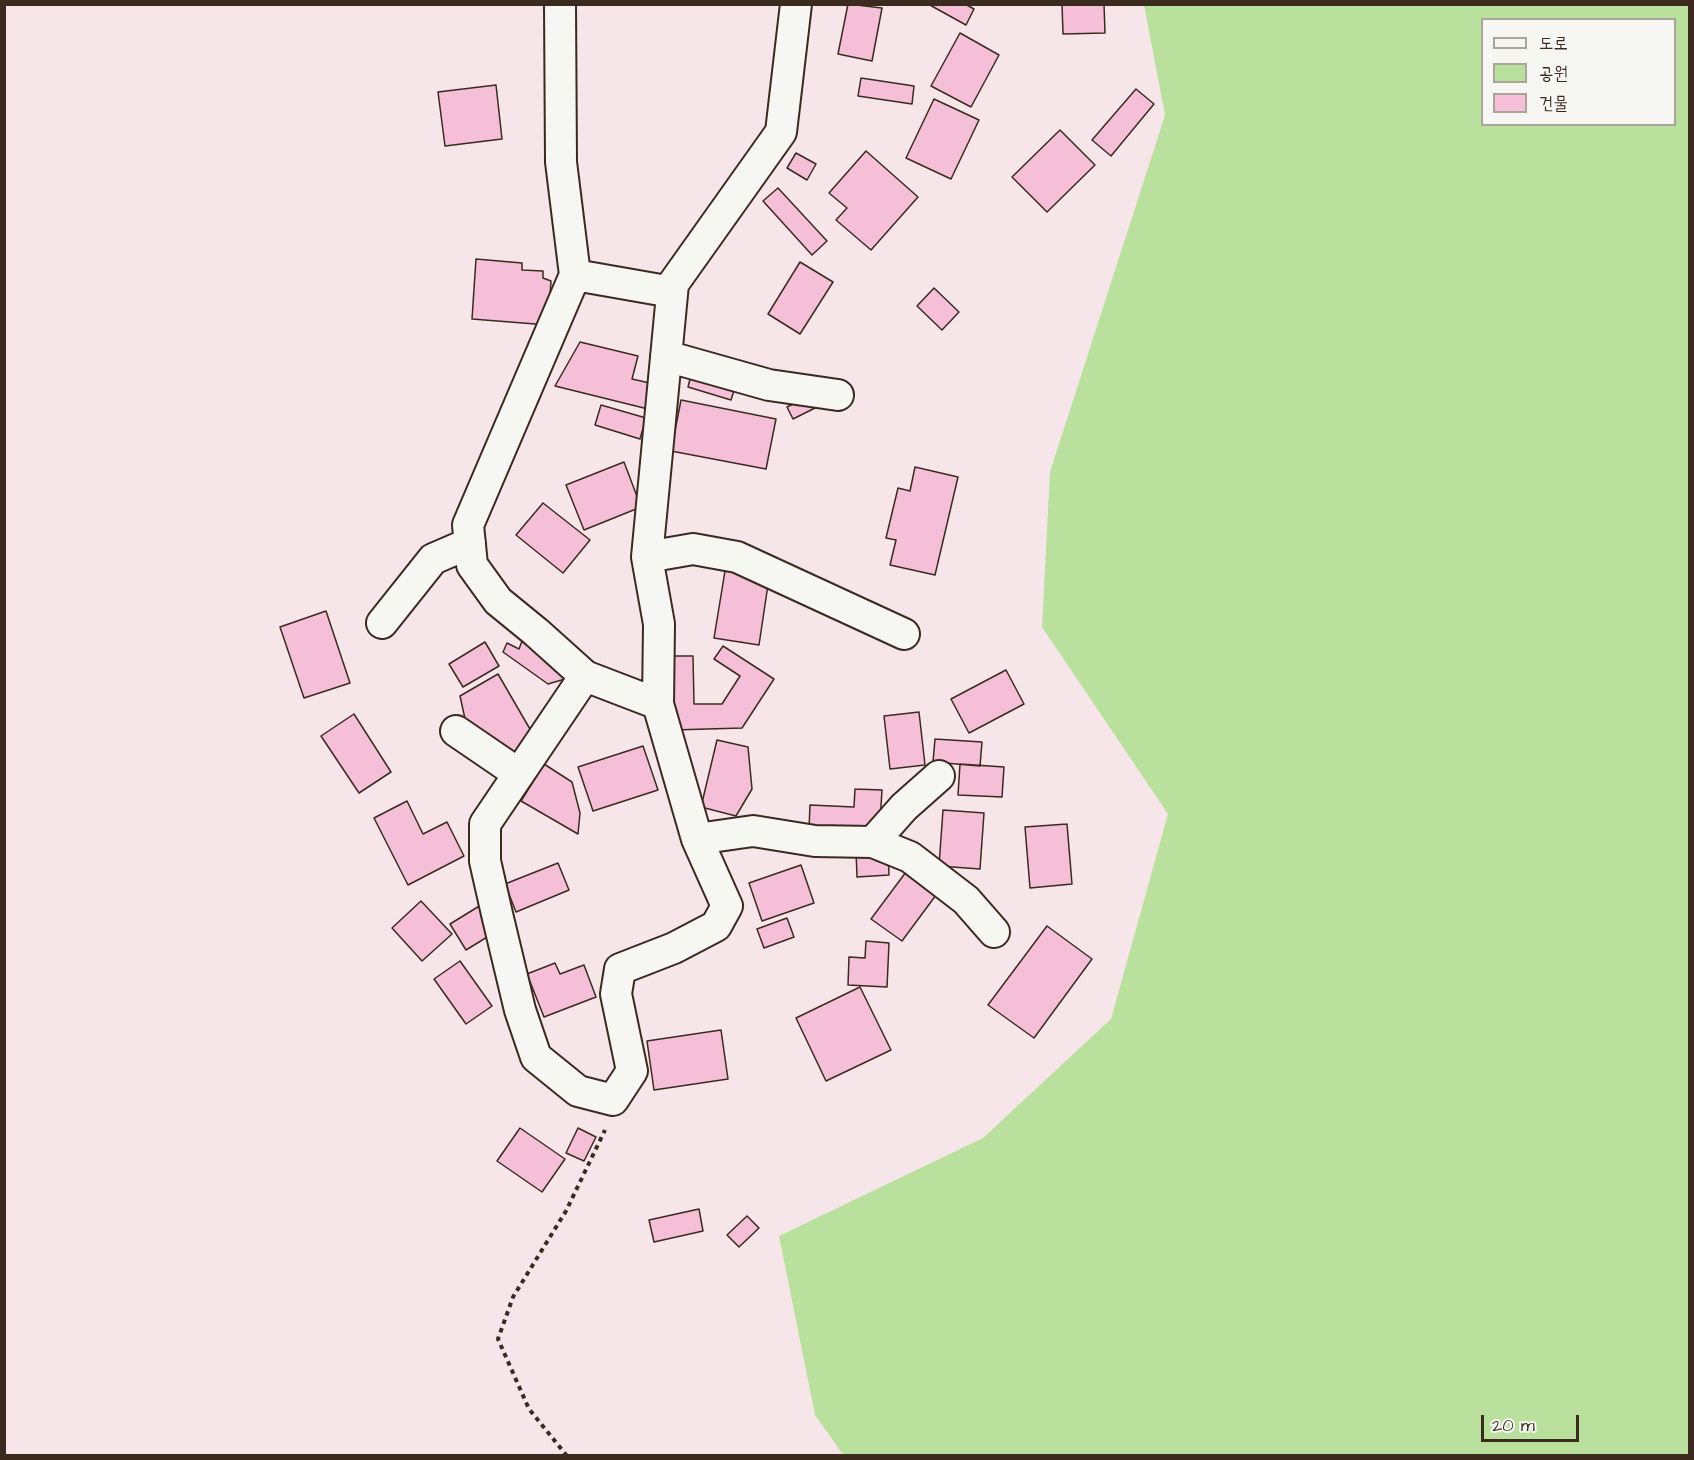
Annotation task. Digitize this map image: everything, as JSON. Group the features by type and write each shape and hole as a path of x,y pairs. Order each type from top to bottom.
{"street":[{"path":"560,4 561,162 575,276 468,525 472,565 498,602 585,676 658,704"},
{"path":"585,676 485,824 485,861 520,1010 536,1057 578,1091 613,1100 632,1071 616,994 620,969 674,948 716,926 727,906 698,839 658,704 659,624 647,556 674,284 781,132 796,4"},
{"path":"575,276 672,292"},
{"path":"666,356 769,385 838,395"},
{"path":"382,623 433,559 470,543"},
{"path":"647,556 693,549 737,557 904,634"},
{"path":"456,731 519,774"},
{"path":"873,842 904,807 939,776"},
{"path":"698,839 753,831 815,841 873,842 910,857 966,900 994,932"}],"path":[{"path":"567,1455 529,1409 498,1339 513,1297 566,1211 602,1140 613,1100"}],"green space":[{"path":"1144,5 1689,5 1689,1455 844,1456 815,1415 779,1236 983,1138 1111,1019 1168,814 1042,627 1050,472 1165,115"}],"building":[{"path":"848,4 882,8 872,61 838,54"},
{"path":"928,4 965,4 974,9 966,25"},
{"path":"1062,4 1104,4 1105,33 1063,34"},
{"path":"960,33 999,55 971,107 931,86"},
{"path":"861,78 914,86 912,104 858,96"},
{"path":"496,85 502,139 445,146 438,92"},
{"path":"1136,89 1154,104 1111,156 1092,140"},
{"path":"934,99 979,120 951,179 906,158"},
{"path":"1060,130 1095,165 1047,212 1012,177"},
{"path":"866,151 918,197 871,250 836,220 847,208 829,193"},
{"path":"796,153 816,164 807,180 787,168"},
{"path":"778,188 827,241 812,255 763,201"},
{"path":"476,259 522,263 522,270 543,271 543,278 551,281 548,325 472,319"},
{"path":"800,262 833,282 800,334 768,314"},
{"path":"934,288 959,312 942,330 917,306"},
{"path":"580,342 638,356 632,379 654,384 648,409 555,386"},
{"path":"692,371 736,384 731,400 688,387"},
{"path":"813,394 819,406 793,419 787,407"},
{"path":"681,400 776,419 766,469 671,451"},
{"path":"601,405 646,418 640,439 595,425"},
{"path":"624,462 641,507 584,530 566,485"},
{"path":"915,467 958,477 935,575 890,565 896,540 886,538 898,488 910,491"},
{"path":"543,503 590,540 563,573 516,535"},
{"path":"725,571 769,578 759,645 714,638"},
{"path":"326,611 350,683 304,698 280,627"},
{"path":"524,636 569,674 565,679 548,684 503,652 507,643 519,649"},
{"path":"485,642 499,666 463,687 449,664"},
{"path":"723,646 774,679 742,728 673,730 671,656 693,656 694,704 722,704 740,676 714,659"},
{"path":"1006,670 1024,704 969,733 951,699"},
{"path":"498,674 534,736 517,759 467,728 460,696"},
{"path":"919,712 925,765 890,769 884,716"},
{"path":"354,714 391,772 359,793 321,736"},
{"path":"935,739 982,742 980,766 933,762"},
{"path":"717,740 748,747 752,789 736,816 701,807"},
{"path":"643,746 658,790 593,811 578,767"},
{"path":"544,764 572,782 580,813 578,834 521,801"},
{"path":"960,764 1004,767 1002,797 958,795"},
{"path":"855,789 882,790 880,822 867,831 809,829 810,805 854,807"},
{"path":"407,801 423,834 447,822 464,856 408,885 374,818"},
{"path":"943,810 984,813 980,869 939,866"},
{"path":"1067,824 1072,884 1030,888 1025,827"},
{"path":"856,851 888,851 889,875 857,877"},
{"path":"558,863 569,890 516,912 505,884"},
{"path":"801,865 814,903 762,921 749,883"},
{"path":"909,868 939,891 902,941 871,919"},
{"path":"421,901 452,934 422,961 392,928"},
{"path":"481,905 497,931 466,950 450,924"},
{"path":"787,918 794,937 764,948 757,929"},
{"path":"1047,926 1092,959 1034,1038 988,1005"},
{"path":"866,941 889,943 887,987 848,985 849,957 865,958"},
{"path":"460,961 492,1006 466,1024 434,979"},
{"path":"555,963 560,974 584,965 596,997 544,1017 527,974"},
{"path":"860,987 891,1050 826,1081 796,1018"},
{"path":"721,1030 728,1079 654,1090 647,1041"},
{"path":"520,1128 565,1159 542,1192 497,1161"},
{"path":"578,1128 596,1137 584,1161 566,1153"},
{"path":"699,1209 703,1231 654,1242 649,1220"},
{"path":"747,1216 759,1228 739,1247 727,1235"}]}
